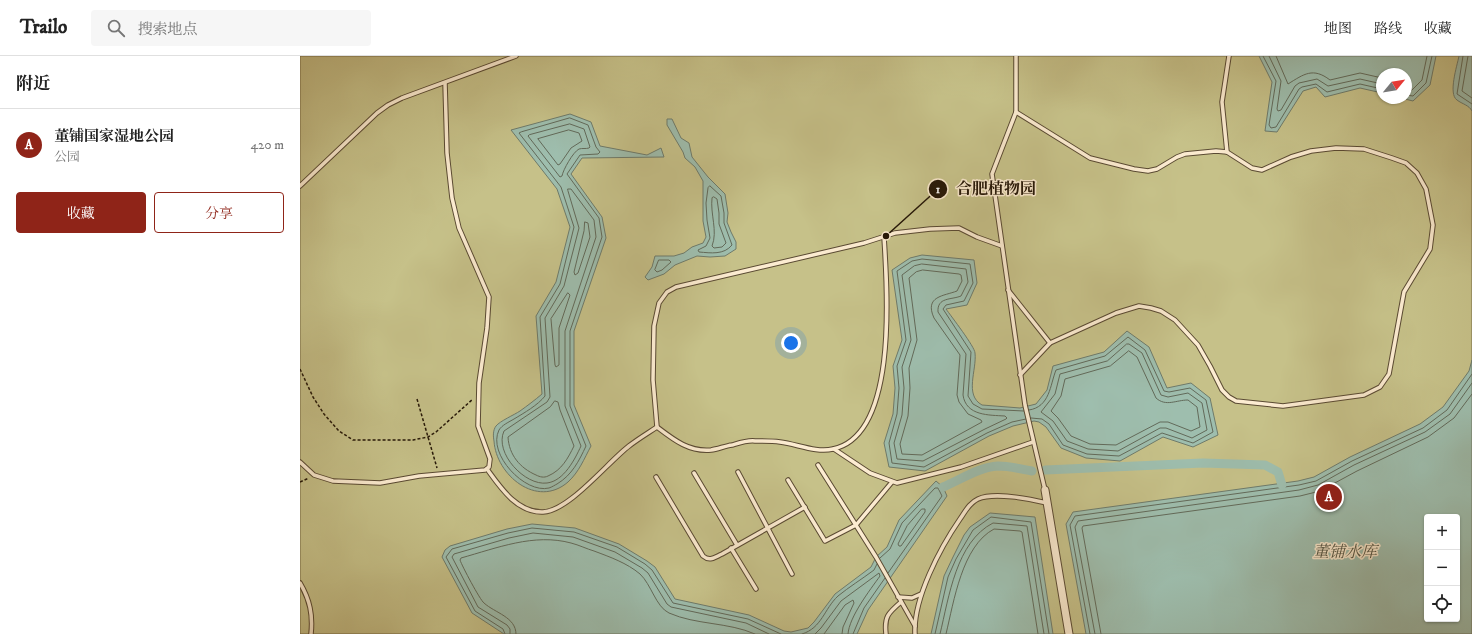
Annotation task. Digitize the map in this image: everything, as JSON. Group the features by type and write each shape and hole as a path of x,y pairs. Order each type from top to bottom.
{"street":[{"path":"1044,490 1069,634"}],"lane":[{"path":"300,186 377,113 388,105 402,98 516,56"},
{"path":"1016,56 1016,112 992,174 1020,375 1029,426 1044,490"},
{"path":"1227,152 1222,102 1229,56"},
{"path":"445,83 447,153 452,198 459,228 489,297 487,328 478,394 478,426 490,459 487,469"},
{"path":"1016,112 1090,158 1148,171 1157,169 1185,154 1216,151 1227,152 1252,168 1262,170 1291,157 1311,151 1336,148 1364,150 1406,163 1417,173 1426,189 1431,208 1433,225 1430,249 1404,292 1389,374 1380,387 1364,395 1283,406 1236,401 1222,390 1198,345 1174,320 1162,311 1139,306 1116,313 1050,342 1020,375"},
{"path":"884,237 886,316 881,382 876,404 856,436 843,446 824,450 779,442 752,440 712,450 694,449 675,442 657,427 653,380 654,326 659,303 667,292 676,287 864,243 895,233 930,229 959,228 977,237 1002,246"},
{"path":"1008,290 1050,342"},
{"path":"487,469 503,491 518,504 529,510 546,511 567,502 630,445 657,427"},
{"path":"834,449 870,473 892,482 903,482 961,467 1033,442"},
{"path":"300,462 314,475 333,481 380,483 419,476 487,469"},
{"path":"818,465 876,557 915,626"},
{"path":"738,472 792,574"},
{"path":"694,473 737,545"},
{"path":"656,477 703,556 708,560 805,507"},
{"path":"788,480 825,541 856,525 892,482"},
{"path":"915,634 921,594 944,543 969,506 976,500 989,497 1028,499 1047,503"},
{"path":"731,548 756,589"},
{"path":"300,583 306,594 313,619 311,634"},
{"path":"898,597 912,598 921,594"},
{"path":"886,634 886,618 889,612 901,602"}],"path":[{"path":"300,369 313,397 324,414 338,431 352,440 413,440 428,437 436,432 478,394"},
{"path":"417,399 439,474"},
{"path":"300,482 314,475"}],"shaded area":[{"path":"300,56 1472,56 1472,634 300,634"}],"water":[{"path":"1259,56 1436,56 1430,85 1413,101 1412,68 1376,68 1376,92 1360,88 1325,97 1316,87 1303,91 1277,132 1265,131 1272,82"},
{"path":"1459,56 1472,56 1472,111 1454,97 1453,86"},
{"path":"570,114 591,122 600,146 647,155 661,148 664,157 582,158 571,174 602,217 606,238 574,331 574,405 591,446 578,470 568,482 556,489 544,492 531,490 510,476 502,466 496,454 494,433 498,424 520,411 542,394 536,316 556,282 570,227 557,189 511,130"},
{"path":"667,119 672,119 681,138 689,143 692,157 708,177 725,194 728,213 727,222 736,242 736,249 725,256 697,256 675,265 664,274 648,280 645,277 652,267 655,256 674,256 684,253 692,247 703,243 706,237 703,221 703,181 695,167 685,158 667,125"},
{"path":"922,255 974,260 977,283 967,305 946,309 974,350 975,360 972,389 977,401 982,405 1020,408 1036,404 1047,390 1053,366 1104,352 1127,331 1149,347 1167,388 1191,383 1210,398 1218,435 1193,447 1163,437 1120,461 1086,458 1061,448 1046,427 1039,422 1034,421 1013,426 989,436 925,471 889,467 884,443 893,414 895,388 893,366 902,340 892,270 910,258"},
{"name":"董铺水库","path":"1472,360 1472,634 1086,634 1066,524 1073,512 1298,481 1314,477 1350,457 1420,424 1443,407 1469,371"},
{"path":"936,481 943,487 947,496 868,610 857,634 504,634 472,613 442,557 445,550 450,546 507,529 532,524 575,528 619,544 647,561 655,567 675,599 749,615 784,631 791,632 808,628 835,594 871,567 876,557 887,547 899,520"},
{"path":"990,513 1035,517 1053,634 931,634 944,576 953,557 964,535 970,527"}],"waterway":[{"path":"1045,470 1203,463 1265,465 1278,472 1282,485"},
{"path":"943,487 977,471 991,467 1006,466 1032,471"}],"place":[{"name":"合肥植物园","path":"886,236"},
{"name":"董铺国家湿地公园","path":"1329,497"}]}
